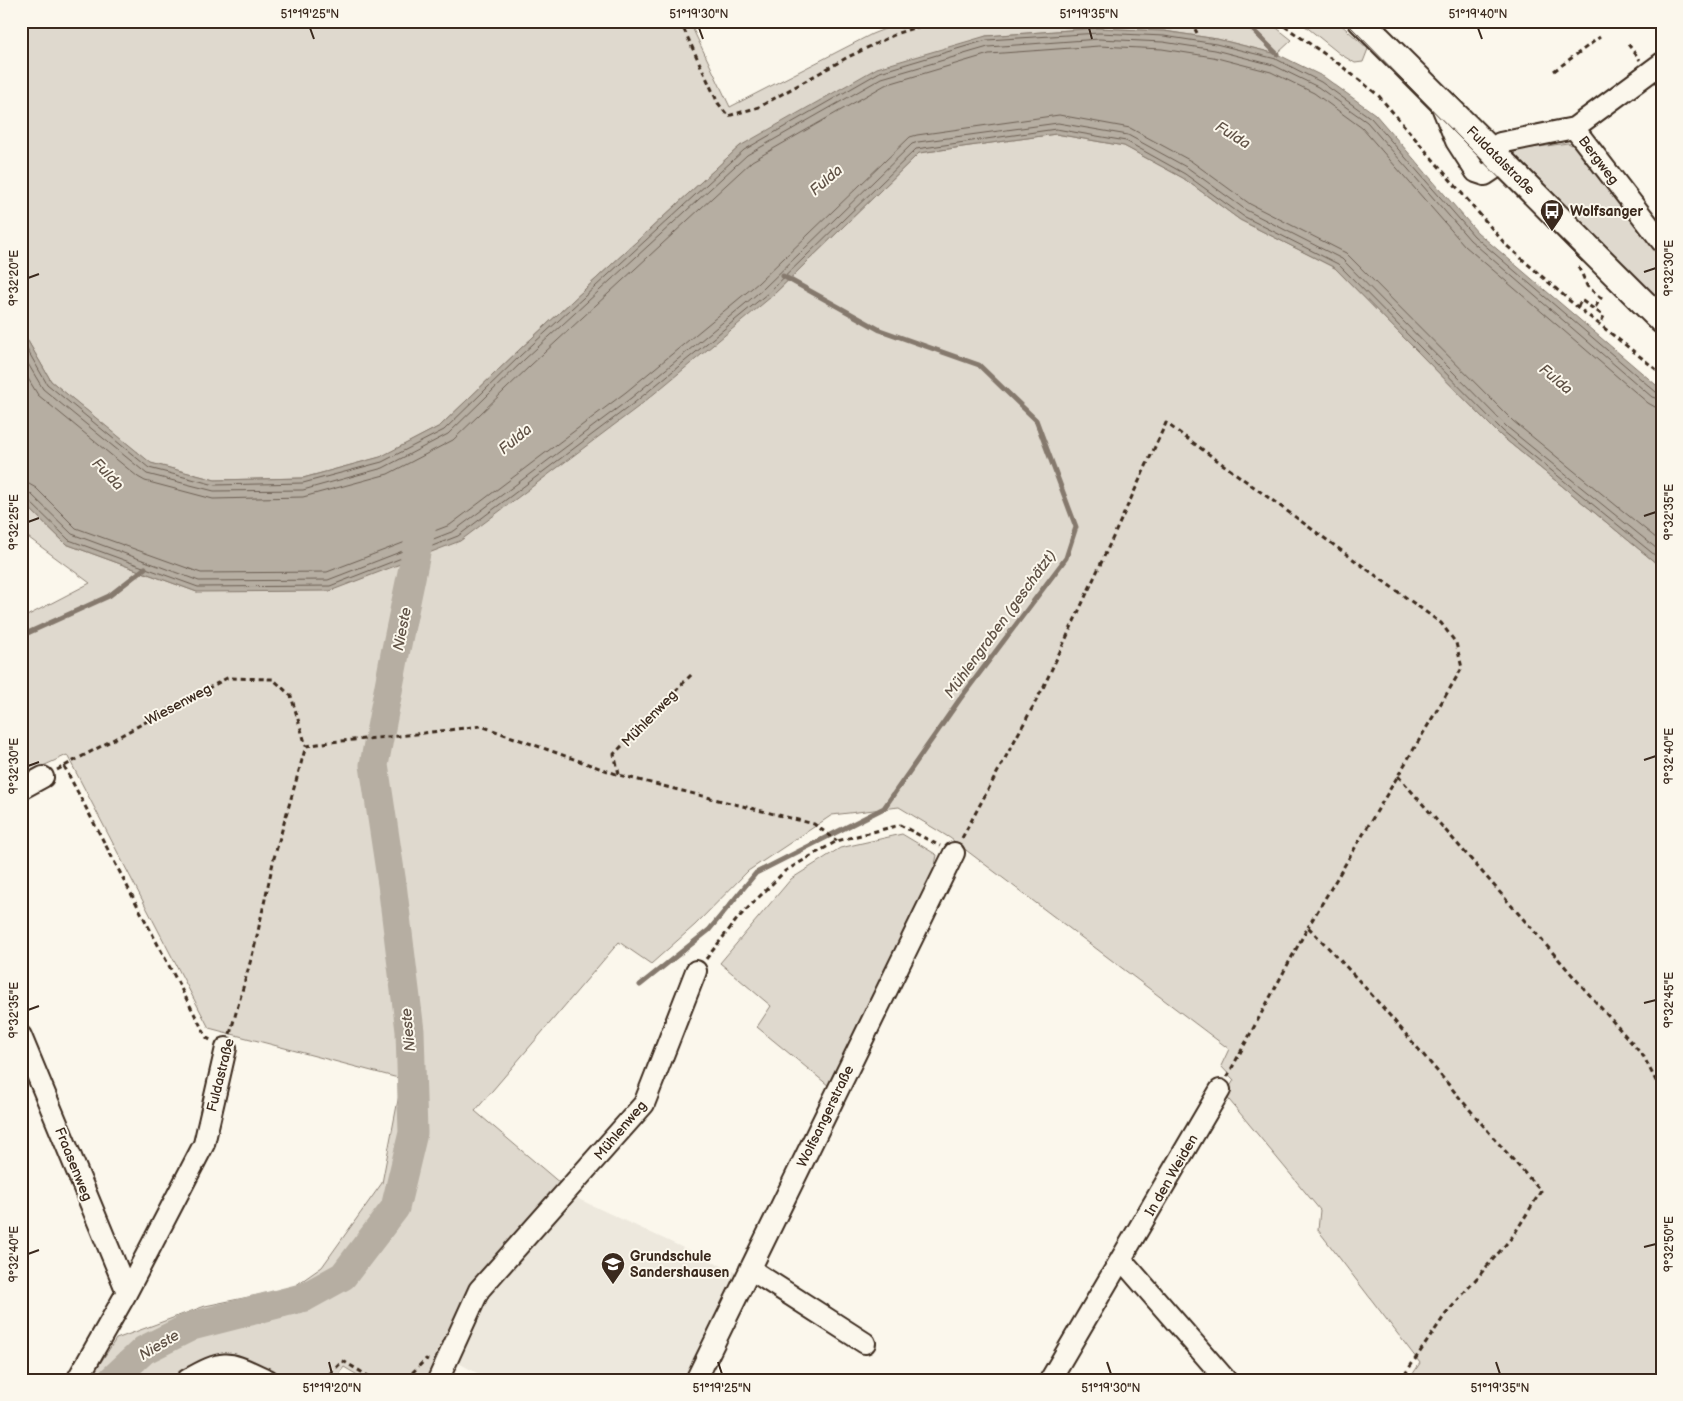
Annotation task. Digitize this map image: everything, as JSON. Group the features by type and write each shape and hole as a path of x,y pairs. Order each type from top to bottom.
{"main road":[{"name":"Fuldatalstraße","path":"1361,21 1662,321"}],"street":[{"name":"Bergweg","path":"1497,157 1500,143 1574,128 1662,64"},
{"name":"Bergweg","path":"1574,128 1661,240"},
{"path":"21,789 43,777"},
{"name":"Wolfsangerstraße","path":"696,1380 954,853"},
{"name":"Mühlenweg","path":"438,1380 479,1290 644,1104 696,971"},
{"name":"Fraasenweg","path":"21,1036 127,1292"},
{"name":"Fuldastraße","path":"77,1380 127,1292 204,1144 226,1048"},
{"name":"In den Weiden","path":"1050,1380 1220,1090"},
{"path":"1121,1259 1226,1380"},
{"path":"750,1269 865,1343"},
{"path":"187,1380 209,1367 225,1363 238,1366 268,1380"}],"path":[{"path":"680,21 718,103 728,116 759,107 848,56 898,34 936,21"},
{"path":"1191,21 1197,33"},
{"path":"1277,21 1339,64 1378,96 1506,245 1578,307 1662,374"},
{"path":"1554,71 1600,37"},
{"path":"1594,309 1600,298"},
{"path":"1578,307 1581,300 1604,316 1600,324"},
{"path":"696,971 738,918 785,870 837,841 900,825 954,853 1043,688 1166,423 1441,623 1456,643 1462,668 1308,927 1220,1090"},
{"name":"Mühlenweg","path":"619,775 614,754 692,674"},
{"name":"Wiesenweg","path":"43,777 227,678 273,679 291,696 306,746"},
{"path":"306,746 481,726 619,775 814,824 837,841"},
{"name":"Fuldastraße","path":"226,1048 255,945 274,858 306,746"},
{"path":"64,766 207,1038 226,1048"},
{"path":"1398,776 1644,1057 1662,1093"},
{"path":"1308,927 1381,1006 1503,1150 1541,1191 1513,1236 1444,1315 1401,1380"},
{"path":"323,1380 343,1361 375,1380"}],"shaded area":[{"path":"21,21 689,21 730,107 872,34 905,21 1268,21 1292,40 1277,54 1217,39 1164,31 1098,28 986,36 740,146 518,351 440,426 381,457 303,478 215,480 150,463 51,381 21,329"},
{"path":"1299,21 1337,21 1368,49 1363,62 1355,63 1340,54"},
{"path":"1056,134 1124,146 1183,178 1240,220 1335,268 1500,435 1662,568 1662,1380 1409,1380 1420,1363 1318,1230 1320,1210 1225,1095 1234,1080 1221,1066 1229,1049 950,838 899,807 832,815 748,871 695,925 651,964 619,942 475,1111 561,1184 443,1354 428,1380 366,1380 344,1367 334,1380 284,1380 249,1362 208,1361 175,1380 89,1380 116,1339 205,1306 292,1288 322,1267 382,1183 402,1079 209,1028 67,755 21,776 21,619 90,583 21,532 21,500 66,544 197,592 771,297 919,153"},
{"path":"1568,143 1574,146 1662,256 1662,302 1514,153 1517,150"},
{"path":"902,834 937,855 934,870 829,1086 757,1027 771,1006 720,963 791,879 840,848"},
{"name":"Grundschule Sandershausen","path":"572,1196 739,1274 682,1380 490,1380 451,1359 483,1296"}],"water":[{"name":"Fulda","path":"1098,28 1164,31 1217,39 1277,54 1324,77 1375,114 1477,232 1662,390 1662,568 1500,435 1335,268 1240,220 1183,178 1124,146 1056,134 919,153 771,297 638,407 460,541 330,591 197,592 66,544 21,500 21,329 51,381 151,463 215,480 303,478 380,457 440,426 518,351 740,146 877,68 986,36"}],"waterway":[{"path":"1244,21 1277,54"},
{"name":"Mühlengraben (geschätzt)","path":"640,985 709,930 756,873 884,808 960,699 1066,558 1076,527 1036,420 979,365 880,330 783,276"},
{"name":"Nieste","path":"112,1380 144,1350 192,1326 305,1297 343,1276 395,1208 413,1133 410,1031 392,884 374,765 423,520"},
{"path":"21,636 109,596 145,568"}],"tram line":[{"path":"1345,21 1582,262"}],"place":[{"name":"Wolfsanger","path":"1552,232"},
{"name":"Grundschule Sandershausen","path":"613,1285"}]}
